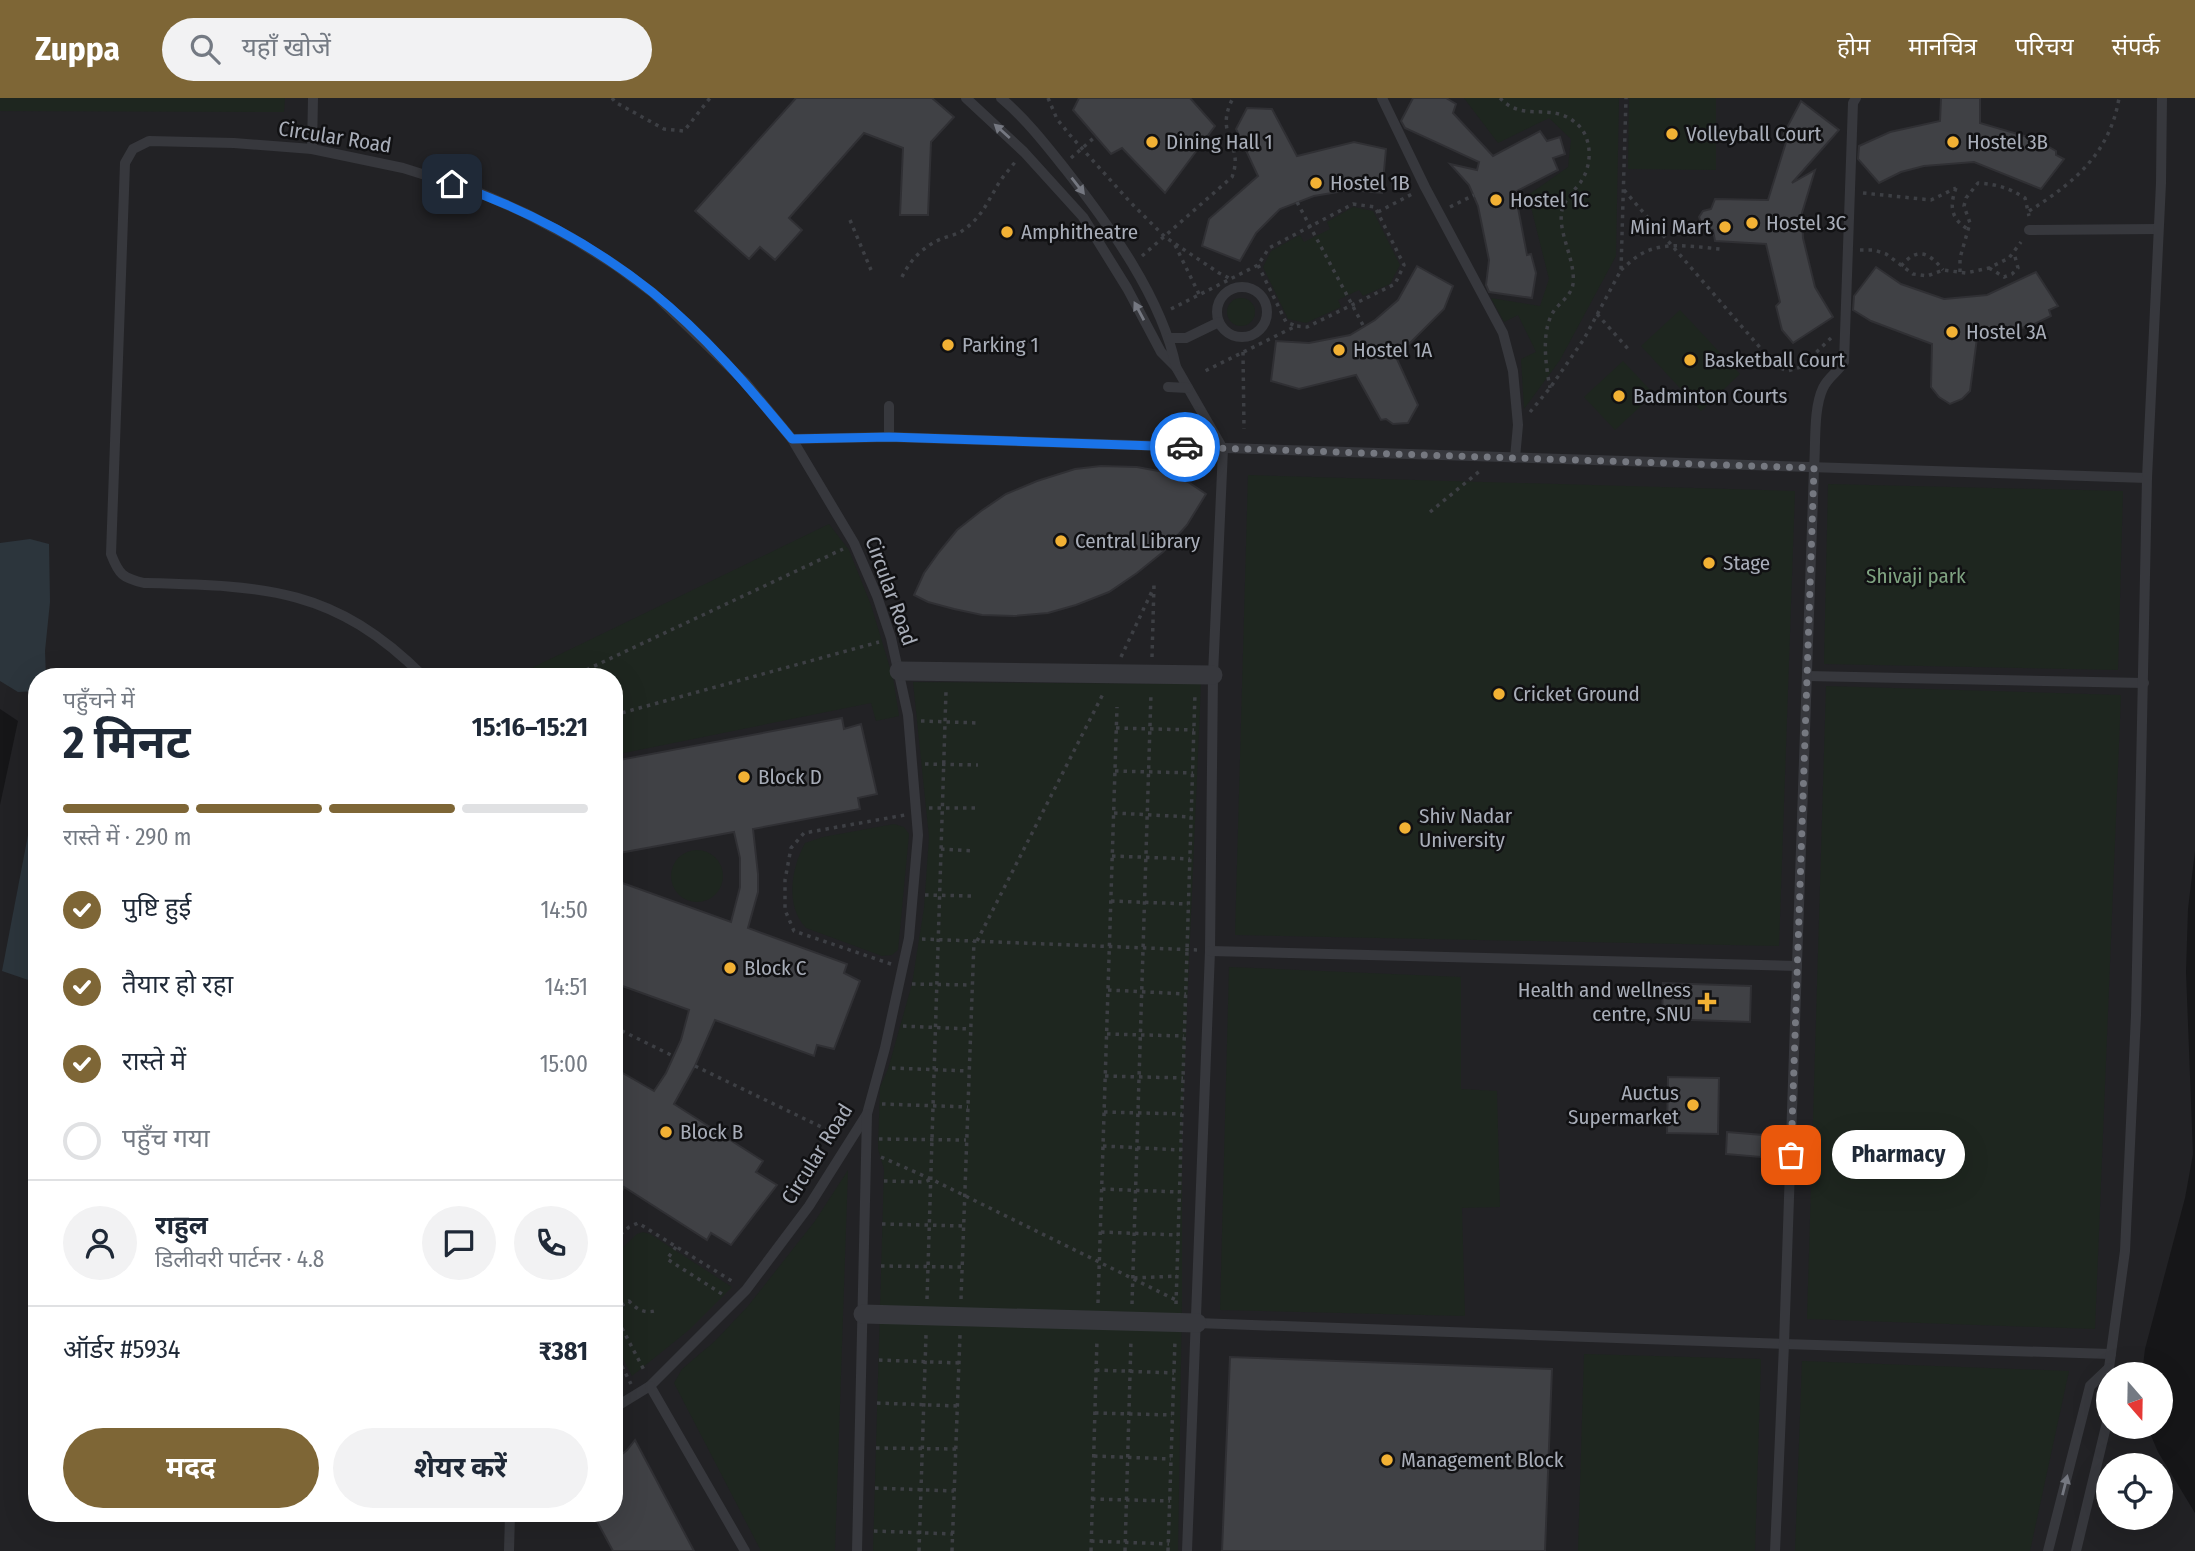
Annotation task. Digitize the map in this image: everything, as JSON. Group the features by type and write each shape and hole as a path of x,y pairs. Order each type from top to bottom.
{"street":[{"path":"898,671 1204,675"},
{"path":"863,1314 1175,1322 1197,1316"}],"lane":[{"path":"312,149 313,98"},
{"path":"965,98 1024,152 1083,218 1127,288 1161,352 1177,367"},
{"path":"1001,98 1038,136 1096,209 1160,315 1177,367 1223,449 1204,675 1210,951 1187,1551"},
{"path":"1382,98 1425,187 1503,333 1513,371 1518,425 1515,457"},
{"path":"2110,1362 2126,1251 2136,1016 2147,478 2162,98"},
{"path":"1775,1551 1814,468 1819,403 1823,388 1844,362 1852,100"},
{"name":"Circular Road","path":"415,668 368,629 341,613 305,598 257,588 144,583 127,579 117,569 111,554 125,163 133,149 149,141 234,143 312,149 403,168 476,191 572,238 653,293 745,382 792,439 854,544 877,596 891,638 908,720 918,835 909,938 869,1109 809,1206 746,1290 650,1386 623,1402"},
{"path":"2029,230 2158,229"},
{"path":"1235,287 1251,288 1264,299 1267,307 1264,324 1252,335 1235,337 1221,328 1219,322 1217,304 1227,290 1235,287"},
{"path":"1169,338 1186,338 1219,322"},
{"path":"1168,387 1188,388"},
{"path":"889,406 889,437"},
{"path":"792,439 889,437 2147,478"},
{"path":"1807,676 2144,683"},
{"path":"1210,951 1797,967"},
{"path":"857,1551 869,1109"},
{"path":"1197,1316 1784,1344 2111,1353"},
{"path":"2048,1551 2090,1386 2096,1381"},
{"path":"650,1386 746,1551"},
{"path":"2076,1551 2103,1439"},
{"path":"509,1551 510,1522"}],"path":[{"path":"612,98 664,128 684,131 710,98"},
{"path":"1048,98 1057,118 1082,148 1165,237 1231,279"},
{"path":"1500,98 1517,110 1557,111 1572,119 1583,131 1589,148 1588,166 1562,211 1573,269 1573,285 1547,326 1546,365 1550,388"},
{"path":"1621,270 1626,98"},
{"path":"2028,211 2057,193 2086,167 2108,136 2119,98"},
{"path":"1142,257 1232,177 1237,164 1225,131 1226,111 1231,99"},
{"path":"1071,158 1096,136"},
{"path":"902,277 908,264 923,250 972,223 989,203 1003,176 1024,152"},
{"path":"1960,272 1960,258 1969,230 1964,206 1966,198 1978,183 2010,189 2025,198 2029,230"},
{"path":"1378,212 1425,187"},
{"path":"1623,188 1775,365 1787,371 1801,367 1844,324"},
{"path":"1850,193 1931,200 1956,188 1951,204 1952,213 1956,220 1969,230"},
{"path":"1438,212 1474,195"},
{"path":"1297,202 1364,327"},
{"path":"1171,310 1258,265 1269,248 1353,204 1376,207 1404,265 1395,284 1307,327 1286,323 1258,265"},
{"path":"850,220 871,270"},
{"path":"1174,243 1199,295"},
{"path":"1518,425 1550,388 1584,339 1621,270 1644,252 1656,248 1720,249"},
{"path":"1847,250 1874,250 1886,254 1913,274 1927,276 1943,270 1965,273 1989,268 2014,253 2018,268 2012,274 2004,277 1989,268"},
{"path":"1901,267 1907,259 1916,254 1925,254 1933,258 1943,270"},
{"path":"1597,314 1630,351"},
{"path":"1203,372 1297,326"},
{"path":"1243,352 1244,429"},
{"path":"1430,512 1495,457"},
{"path":"590,668 854,544"},
{"path":"952,1551 975,941 1114,674 1154,585 1125,1551"},
{"path":"623,712 891,638"},
{"path":"919,1551 947,671"},
{"path":"1168,1551 1194,730 1204,675"},
{"path":"1091,1551 1117,707"},
{"path":"908,720 978,723"},
{"path":"1116,728 1194,730"},
{"path":"912,764 978,765"},
{"path":"1115,771 1193,773"},
{"path":"903,968 794,931 785,910 785,880 791,848 804,833 917,810 975,808"},
{"path":"1114,813 1191,817"},
{"path":"941,849 973,851"},
{"path":"1112,856 1190,859"},
{"path":"912,895 974,896"},
{"path":"1111,901 1188,904"},
{"path":"909,938 1210,951"},
{"path":"900,984 972,985"},
{"path":"1108,990 1186,994"},
{"path":"890,1025 971,1029"},
{"path":"623,1031 673,1056"},
{"path":"1107,1034 1184,1036"},
{"path":"695,1066 851,1141"},
{"path":"880,1068 969,1071"},
{"path":"1105,1076 1183,1078"},
{"path":"869,1109 968,1107"},
{"path":"1104,1112 1182,1114"},
{"path":"867,1139 967,1140"},
{"path":"1103,1146 1181,1150"},
{"path":"866,1150 1133,1278 1176,1300 1197,1316"},
{"path":"884,1181 931,1180"},
{"path":"1102,1189 1179,1192"},
{"path":"623,1232 638,1223 746,1290"},
{"path":"882,1224 964,1226"},
{"path":"1101,1231 1178,1235"},
{"path":"676,1247 667,1259 726,1297"},
{"path":"881,1266 962,1267"},
{"path":"1133,1278 1177,1276"},
{"path":"623,1305 629,1301 645,1312 658,1310"},
{"path":"623,1329 645,1371"},
{"path":"878,1360 959,1363"},
{"path":"623,1369 636,1394"},
{"path":"1096,1370 1174,1373"},
{"path":"877,1403 957,1406"},
{"path":"1095,1413 1172,1415"},
{"path":"876,1448 956,1449"},
{"path":"1094,1456 1171,1459"},
{"path":"875,1488 954,1491"},
{"path":"1092,1499 1170,1501"},
{"path":"874,1531 953,1534"},
{"path":"1091,1541 1169,1544"}],"shaded area":[{"name":"Shiv Nadar University","path":"0,98 2195,98 2195,851 2188,909 2186,972 2193,1154 2185,1198 2143,1362 2096,1362 2096,1439 2152,1439 2159,1453 2096,1453 2096,1530 2173,1530 2173,1477 2195,1513 2195,1551 0,1551 0,805 18,721 0,709"},
{"path":"30,539 49,544 50,602 46,668 28,668 28,691 18,692 0,681 0,543"},
{"path":"28,835 28,980 2,971"}],"green space":[{"path":"0,98 285,98 284,112 0,111"},
{"path":"1464,98 1619,98 1616,256 1560,360 1524,409 1521,359 1536,352 1518,315 1504,322 1491,298 1540,306 1549,279 1528,195 1568,167 1571,139 1549,118 1498,143"},
{"name":"Volleyball Court","path":"1629,98 1716,98 1716,170 1628,169"},
{"path":"1353,207 1373,211 1400,265 1390,284 1363,296 1359,290 1338,300 1341,307 1306,323 1288,319 1263,267 1271,251 1300,235 1304,242 1330,229 1327,222"},
{"path":"1241,298 1251,302 1255,312 1251,322 1241,326 1231,322 1227,312 1231,302"},
{"name":"Basketball Court","path":"1680,310 1740,374 1701,411 1641,346"},
{"name":"Badminton Courts","path":"1623,361 1654,394 1615,430 1584,397"},
{"path":"1248,475 1795,491 1779,946 1235,935"},
{"name":"Shivaji park","path":"1828,484 2123,491 2118,670 1824,664"},
{"path":"829,524 849,550 871,605 893,678 899,716 876,721 871,703 623,753 623,668 532,668"},
{"path":"913,682 1201,684 1182,1123 1178,1551 873,1551 884,1169 878,1149 880,1087 888,1069 912,984 924,908 929,837"},
{"path":"1826,686 2121,695 2095,1329 1807,1319"},
{"path":"894,824 904,827 909,834 898,950 892,955 882,956 806,928 795,909 792,887 796,864 805,843 823,837"},
{"path":"697,850 707,852 715,858 721,866 721,886 715,894 707,900 697,902 687,900 679,894 673,886 671,876 673,866 679,858 687,852"},
{"path":"1229,967 1461,977 1461,1089 1497,1091 1500,1207 1462,1208 1465,1316 1220,1310"},
{"path":"848,1170 835,1551 761,1551 674,1383 682,1369 715,1341 748,1306 815,1221"},
{"path":"637,1234 650,1234 732,1287 689,1330 632,1376 623,1358 623,1247"},
{"path":"1584,1354 1761,1359 1755,1551 1578,1551"},
{"path":"1802,1361 2069,1371 2030,1551 1795,1551"}],"building":[{"path":"796,98 932,98 954,117 931,142 928,215 900,215 903,148 864,133 789,218 802,230 775,260 760,247 749,259 695,211"},
{"name":"Dining Hall 1","path":"1079,98 1190,98 1215,126 1165,193 1122,148 1111,154 1073,110"},
{"name":"Hostel 1C","path":"1413,98 1446,98 1456,104 1453,113 1493,156 1540,131 1547,141 1560,137 1565,154 1553,158 1558,170 1515,192 1527,255 1531,254 1536,273 1532,298 1489,292 1486,285 1489,260 1478,206 1469,185 1450,164 1477,170 1479,162 1405,128 1401,121"},
{"name":"Hostel 3B","path":"1941,98 1980,98 1980,123 2035,139 2064,159 2041,189 1974,162 1924,166 1901,172 1879,183 1858,159 1859,146 1890,132 1940,121"},
{"name":"Hostel 3C","path":"1801,101 1839,130 1792,183 1815,170 1802,213 1803,238 1815,287 1833,317 1793,343 1782,330 1776,306 1780,302 1766,244 1715,241 1713,230 1703,228 1699,217 1703,211 1711,209 1715,199 1768,200 1787,139 1783,135"},
{"name":"Hostel 1B","path":"1247,108 1272,109 1297,156 1354,142 1386,149 1382,193 1350,190 1314,196 1280,209 1256,233 1240,261 1202,246 1209,219 1258,176 1236,129"},
{"name":"Hostel 1A","path":"1417,266 1453,286 1444,309 1396,357 1418,405 1408,423 1393,424 1386,419 1381,420 1356,375 1299,389 1271,381 1276,341 1309,343 1350,335 1375,320 1398,300"},
{"name":"Hostel 3A","path":"1876,267 1901,284 1944,299 1987,295 2036,272 2058,306 2049,310 2051,316 2030,326 1977,338 1970,391 1962,399 1950,404 1939,397 1931,387 1932,344 1871,321 1853,310 1854,296"},
{"name":"Central Library","path":"1101,466 1137,467 1164,472 1188,482 1206,494 1187,525 1163,552 1109,592 1076,605 1048,613 982,615 928,602 914,595 924,573 939,552 957,530 981,511 1006,494 1037,481 1075,469"},
{"path":"842,718 844,729 861,724 877,794 858,798 860,809 753,829 758,892 748,928 847,964 844,973 860,981 834,1049 817,1045 814,1056 715,1020 695,1066 674,1104 763,1161 756,1172 777,1185 731,1245 711,1233 707,1240 624,1187 623,1189 623,1073 654,1091 666,1073 681,1040 689,1010 623,986 623,883 731,922 740,887 740,858 734,832 623,852 623,759"},
{"name":"Health and wellness centre, SNU","path":"1663,983 1751,986 1750,1022 1662,1019"},
{"name":"Auctus Supermarket","path":"1668,1077 1719,1078 1718,1134 1667,1133"},
{"path":"1727,1132 1763,1135 1761,1157 1726,1154"},
{"name":"Management Block","path":"1230,1357 1552,1369 1545,1551 1222,1551"},
{"path":"635,1440 694,1551 613,1551 597,1522 623,1522 623,1453"}],"way so far":[{"path":"1185,447 1814,468 1791,1155"}],"place":[{"name":"Volleyball Court","path":"1672,134"},
{"name":"Dining Hall 1","path":"1152,142"},
{"name":"Hostel 3B","path":"1953,142"},
{"name":"Hostel 1B","path":"1316,183"},
{"name":"Hostel 1C","path":"1496,200"},
{"name":"Hostel 3C","path":"1752,223"},
{"name":"Mini Mart","path":"1725,227"},
{"name":"Amphitheatre","path":"1007,232"},
{"name":"Hostel 3A","path":"1952,332"},
{"name":"Parking 1","path":"948,345"},
{"name":"Hostel 1A","path":"1339,350"},
{"name":"Basketball Court","path":"1690,360"},
{"name":"Badminton Courts","path":"1619,396"},
{"name":"Central Library","path":"1061,541"},
{"name":"Stage","path":"1709,563"},
{"name":"Cricket Ground","path":"1499,694"},
{"name":"Block D","path":"744,777"},
{"name":"Shiv Nadar University","path":"1405,828"},
{"name":"Block C","path":"730,968"},
{"name":"Health and wellness centre, SNU","path":"1707,1002"},
{"name":"Auctus Supermarket","path":"1693,1105"},
{"name":"Block B","path":"666,1132"},
{"name":"Pharmacy","path":"1791,1155"},
{"name":"Management Block","path":"1387,1460"}],"route":[{"path":"452,184 476,191 525,213 572,238 653,293 745,382 792,439 889,437 1185,447"}]}
